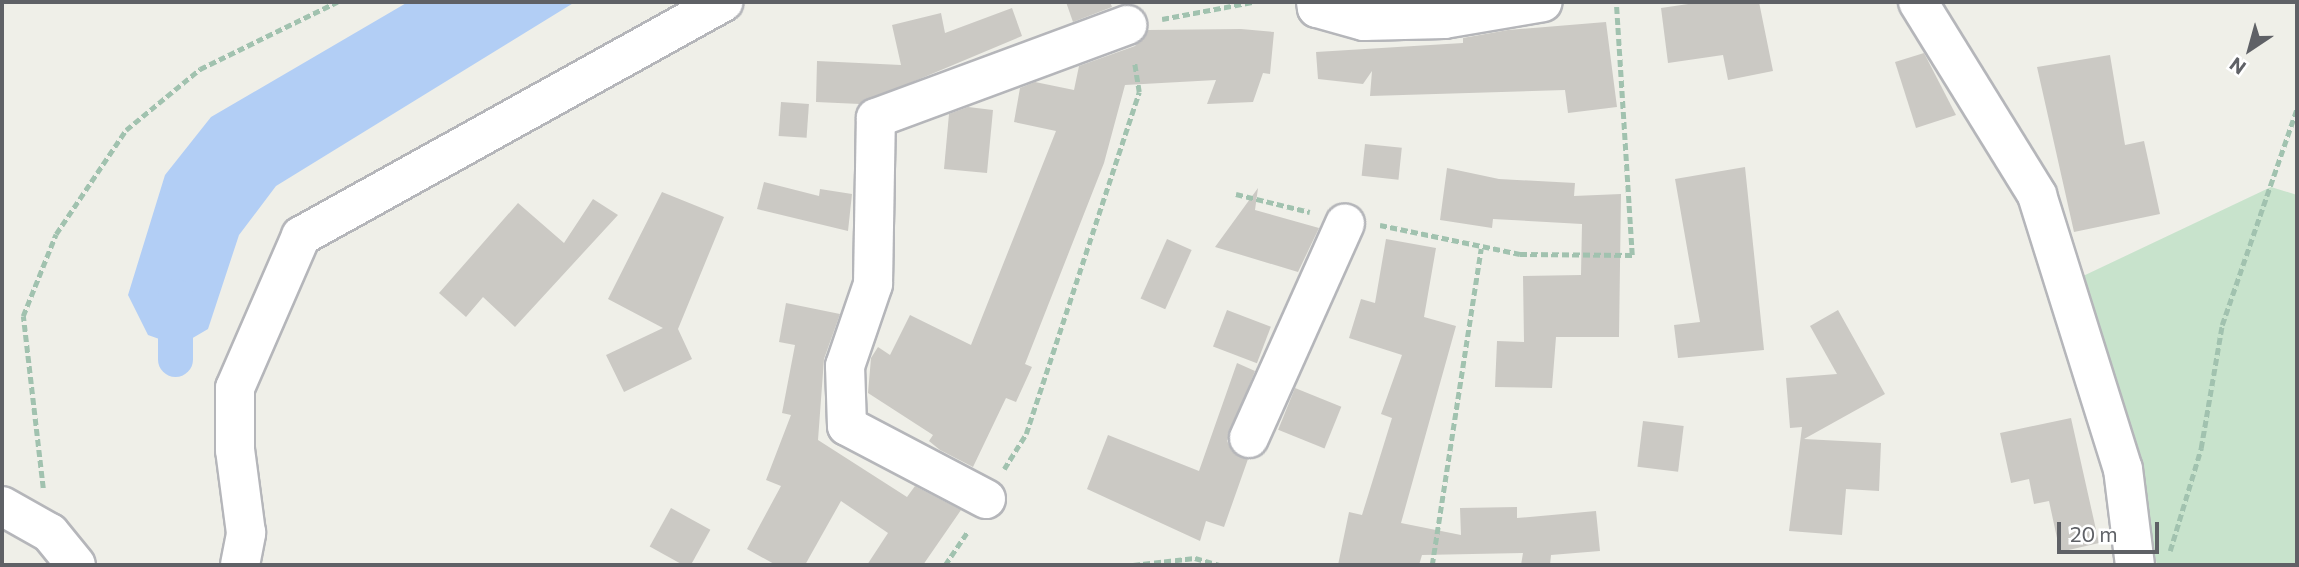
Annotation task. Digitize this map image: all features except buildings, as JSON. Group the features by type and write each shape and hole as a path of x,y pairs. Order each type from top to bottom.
{"street":[{"path":"240,565 246,533 235,450 235,388 301,236 724,2"},
{"path":"1316,2 1317,8 1364,20 1444,19 1543,2"},
{"path":"1918,2 2037,195 2123,469 2135,565"},
{"path":"986,499 847,426 845,366 873,284 876,118 1128,25"},
{"path":"1249,438 1345,223"},
{"path":"2,506 50,533 76,565"}],"path":[{"path":"50,533 23,316 56,234 125,130 200,69 337,2"},
{"path":"945,565 1026,434 1139,92 1128,25 1253,2"},
{"path":"1236,194 1345,223 1389,226 1481,249 1632,255 1616,2"},
{"path":"2165,565 2201,448 2222,325 2297,109"},
{"path":"1432,565 1481,249"},
{"path":"1133,565 1195,558 1220,565"}],"green space":[{"path":"2271,187 2297,195 2297,565 2157,565 2113,376 2081,277"}],"water":[{"path":"408,2 575,2 276,186 239,235 208,329 179,346 148,335 128,295 165,175 211,117"}],"waterway":[{"path":"175,296 175,359"}]}
